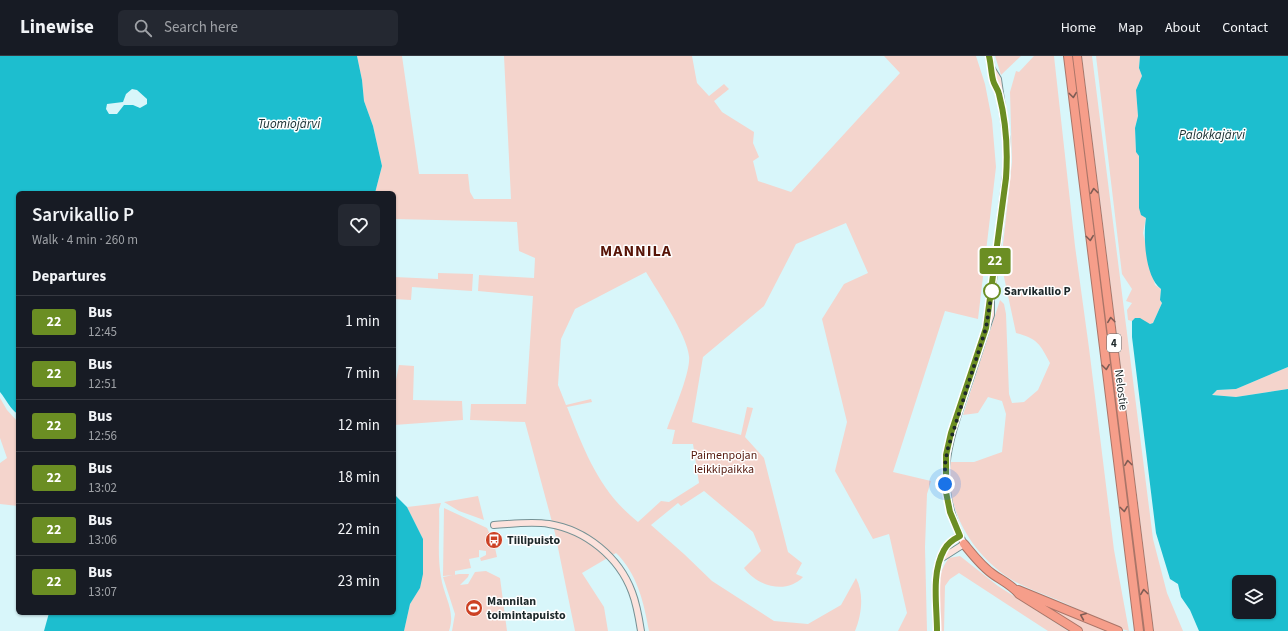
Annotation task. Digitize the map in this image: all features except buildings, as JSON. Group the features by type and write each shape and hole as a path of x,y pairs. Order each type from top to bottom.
{"highway":[{"name":"Nelostie","path":"1068,56 1139,630"},
{"name":"Nelostie","path":"1077,56 1149,631"},
{"path":"964,544 977,560 993,574 1015,589 1118,631"},
{"path":"1015,589 1019,594 1078,631"}],"main road":[{"path":"942,558 964,544 950,512 946,492 946,455 951,433 986,328 987,314 991,302 1007,166 1007,142 999,92 993,81 992,69 988,56"},
{"path":"494,525 528,523 548,524 566,528 593,542 616,564 626,581 636,606 641,631"},
{"path":"937,631 936,576 943,551 960,536"}],"green space":[{"name":"Paimenpojan leikkipaikka","path":"357,56 402,56 419,174 468,174 470,192 474,199 511,199 504,56 692,56 697,83 709,96 724,84 729,89 714,101 722,112 754,132 753,143 759,157 753,161 758,181 791,192 900,73 884,56 976,56 985,84 992,120 996,167 978,319 945,311 893,472 931,481 927,494 925,547 927,631 898,631 907,613 889,534 873,539 835,471 847,422 822,319 844,284 868,273 846,223 796,244 764,306 703,357 692,422 741,435 747,407 753,408 745,437 764,458 788,552 802,563 796,574 803,577 796,583 780,587 764,584 756,580 744,568 761,551 753,532 704,491 681,506 678,503 651,525 712,581 774,621 808,624 841,605 856,578 860,590 861,611 855,631 649,631 642,599 634,579 623,561 616,553 582,573 604,607 608,631 575,631 555,533 525,422 470,420 471,404 526,404 533,296 478,291 479,275 534,278 535,258 519,251 517,222 396,219 396,191 376,191 382,166 373,126 364,101 362,80","holes":["646,272 678,325 689,356 689,363 681,392 667,429 675,430 672,444 693,444 699,483 669,502 661,501 638,522 624,510 603,484 580,440 567,407 592,402 591,399 566,405 558,385 561,339 575,309"]},
{"path":"995,56 1021,56 1001,75"},
{"path":"1034,56 1054,56 1075,246 1114,550 1129,631 1107,623 1023,586 1009,578 995,567 983,556 963,528 956,513 949,479 949,462 974,462 1002,452 1006,414 1002,401 988,397 978,413 963,415 1000,300 1004,304 1006,314 1009,394 1012,403 1024,402 1038,390 1050,363 1038,343 1016,333 1001,263 1012,162 1010,92 1016,71 1019,72"},
{"path":"1082,56 1092,56 1153,539 1167,593 1183,631 1154,631"},
{"path":"1096,56 1140,56 1139,68 1142,76 1136,90 1138,116 1135,128 1136,152 1139,156 1146,218 1143,233 1155,285 1161,289 1160,300 1162,303 1153,323 1150,324 1135,318 1132,321 1128,320 1127,310 1132,303 1126,301 1132,289 1122,274"},
{"path":"438,273 473,274 472,291 412,287 411,300 396,299 396,277 438,279"},
{"path":"399,365 414,366 413,400 462,401 463,420 396,425 396,380"},
{"path":"1288,367 1288,389 1236,397 1212,395 1217,390 1236,389"},
{"path":"0,398 7,410 16,420 16,506 0,504 0,463 7,458 0,438"},
{"path":"478,496 484,520 459,511 444,502"},
{"path":"441,503 439,509 439,560 442,584 449,604 451,617 449,631 404,631 410,604 420,588 423,539 407,507"},
{"path":"444,508 487,528 494,543 497,557 481,561 480,558 486,555 486,551 479,550 479,557 469,559 471,568 455,571 455,575 443,576"},
{"path":"960,556 998,586 1068,631 1048,631 959,573 950,579 945,586 944,631 940,631 938,593 941,574 949,558"},
{"path":"486,571 500,578 507,631 452,631 455,614 443,577 469,574 460,585 468,584 475,572"},
{"path":"1040,604 1047,604 1112,631 1083,631"}],"water":[{"name":"Tuomiojärvi","path":"0,56 357,56 362,80 364,101 373,126 382,166 376,191 16,191 16,413 10,407 0,392","holes":["132,89 137,90 147,99 147,104 140,108 133,105 124,105 117,114 109,114 106,109 107,104 123,102 126,94"]},
{"name":"Palokkajärvi","path":"1140,56 1288,56 1288,367 1236,389 1217,390 1212,395 1236,397 1288,389 1288,631 1199,631 1190,610 1181,597 1178,584 1170,579 1156,533 1132,337 1132,321 1135,318 1140,318 1150,324 1153,323 1162,303 1160,300 1161,289 1151,276 1148,266 1145,246 1146,218 1141,215 1139,208 1139,156 1136,152 1135,128 1138,116 1136,90 1142,76 1139,68"},
{"path":"396,496 407,507 423,539 423,574 420,588 410,604 404,631 44,631 48,615 396,615"}],"bus line":[{"name":"22","path":"937,631 936,576 938,566 942,558 943,551 949,544 960,536 950,512 946,492 946,455 951,433 986,328 987,314 991,302 1006,178 1007,142 1003,111 999,92 993,81 989,56"}],"place":[{"name":"Sarvikallio P","path":"992,291"},
{"name":"Tiilipuisto","path":"494,540"},
{"name":"Mannilan toimintapuisto","path":"474,608"}],"district":[{"name":"MANNILA","path":"636,251"}],"route":[{"path":"945,484 946,455 951,433 986,328 987,314 991,302 992,291"}]}
